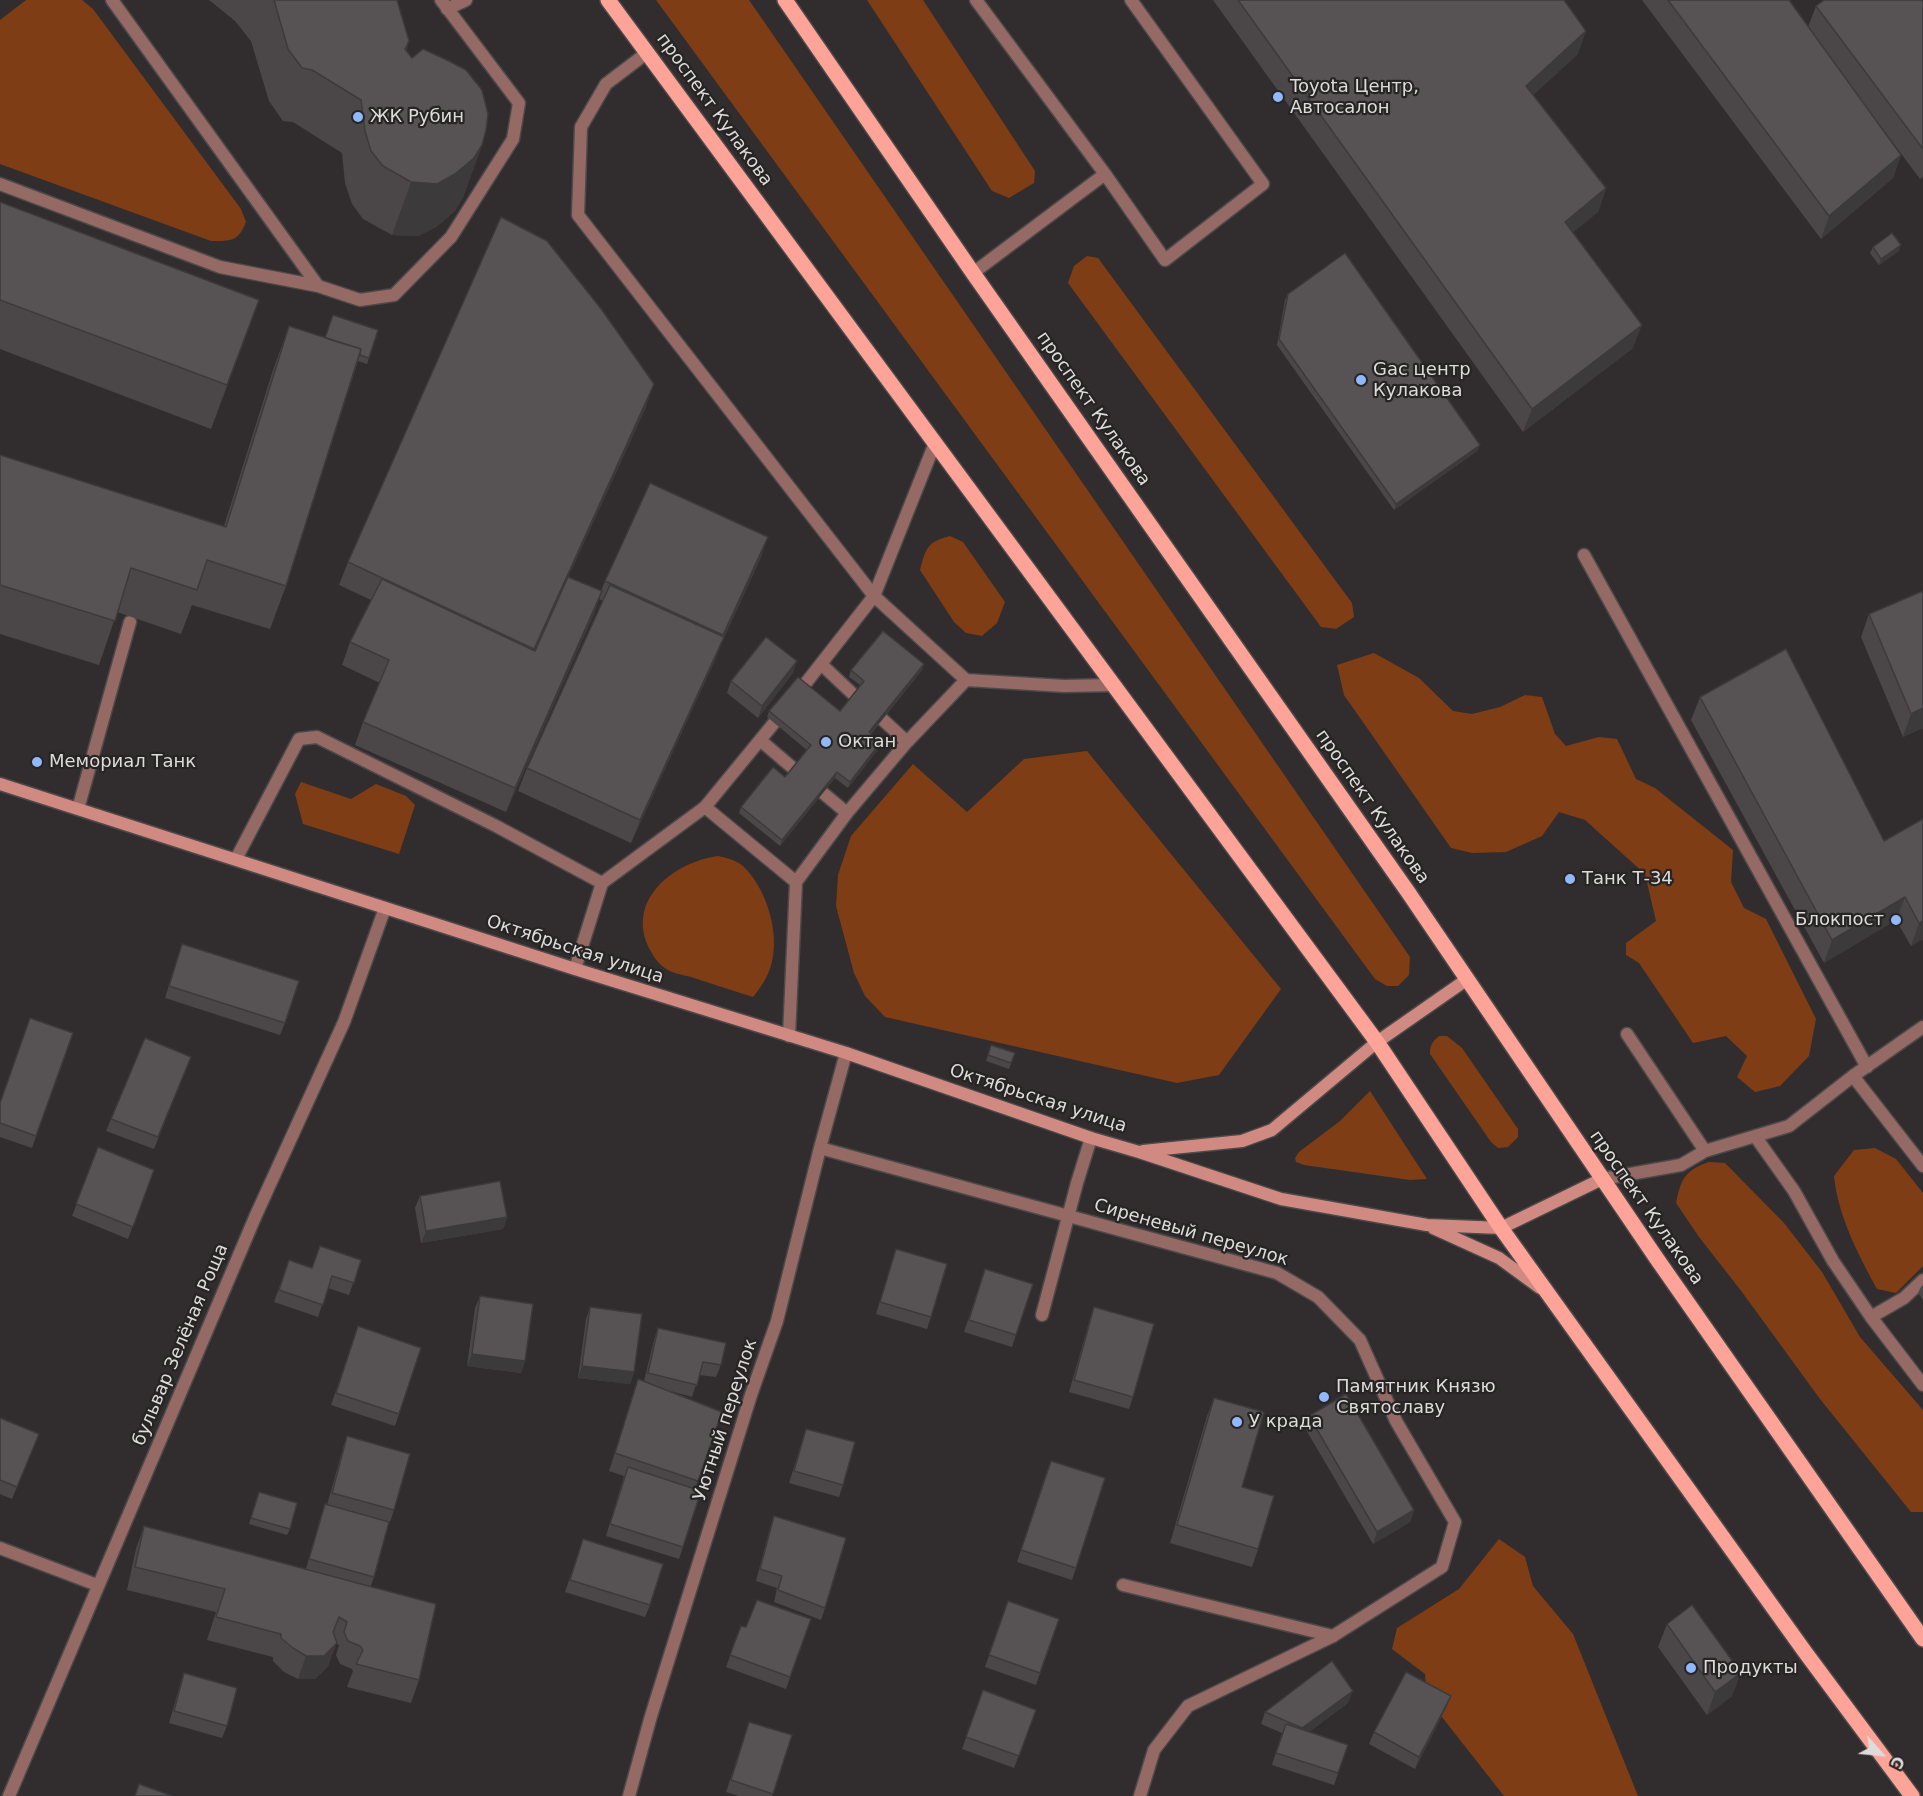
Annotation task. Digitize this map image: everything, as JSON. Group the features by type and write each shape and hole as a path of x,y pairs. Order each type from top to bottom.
{"main road":[{"name":"проспект Кулакова","path":"608,0 1377,1042 1547,1293 1798,1643 1912,1796"},
{"name":"проспект Кулакова","path":"785,0 973,273 1401,882 1602,1179 1923,1639"},
{"name":"Октябрьская улица","path":"0,784 575,969 846,1053 1091,1138 1281,1199 1427,1225 1501,1228 1602,1179"},
{"name":"Октябрьская улица","path":"1138,1152 1242,1141 1272,1130 1377,1042 1466,980"},
{"name":"проспект Кулакова","path":"1427,1225 1499,1258 1547,1293"}],"street":[{"path":"112,0 318,286"},
{"path":"0,184 220,267 318,286 360,300 394,295 451,237 513,140 519,103 444,4 466,0"},
{"path":"976,0 1105,174 1165,260 1263,184 1131,0"},
{"path":"648,52 606,84 581,127 578,215 874,596 966,680 1064,686 1115,685"},
{"path":"973,273 1105,174"},
{"path":"802,688 874,596 935,443"},
{"path":"1584,555 1867,1067"},
{"path":"78,809 130,622"},
{"path":"821,664 855,696"},
{"path":"789,1036 796,882 847,813 907,742 966,680"},
{"path":"882,719 907,742"},
{"path":"575,969 602,883 705,807 774,723"},
{"path":"236,859 300,739 317,737 496,826 602,883"},
{"path":"760,740 794,769"},
{"path":"823,793 847,813"},
{"path":"705,807 796,882"},
{"name":"бульвар Зелёная Роща","path":"9,1796 251,1226 344,1022 385,908"},
{"path":"1602,1179 1682,1165 1705,1151 1789,1126 1853,1076 1923,1027"},
{"path":"1627,1034 1705,1151"},
{"name":"Уютный переулок","path":"629,1796 651,1716 751,1395 777,1321 846,1053"},
{"path":"1853,1076 1923,1166"},
{"path":"1755,1136 1794,1191 1833,1261 1871,1317 1923,1385"},
{"path":"1042,1314 1091,1138"},
{"name":"Сиреневый переулок","path":"820,1148 1276,1273 1318,1297 1360,1340 1396,1421 1455,1522 1442,1567 1333,1636 1188,1706 1154,1750 1140,1796"},
{"path":"1871,1317 1904,1298 1923,1280"},
{"path":"0,1548 98,1585"},
{"path":"1123,1586 1333,1636"}],"shaded area":[{"path":"26,0 82,0 93,9 241,209 246,222 237,237 211,241 0,164 0,20"},
{"path":"656,0 749,0 1410,957 1409,975 1398,986 1387,986 1375,979"},
{"path":"867,0 923,0 1035,171 1034,183 1009,198 992,191"},
{"path":"1087,256 1098,258 1352,603 1354,617 1336,629 1321,627 1068,283 1074,266"},
{"path":"950,536 963,542 1005,602 997,623 982,636 966,633 954,622 920,570 929,547 936,541"},
{"path":"1374,653 1419,678 1453,711 1472,714 1500,707 1525,695 1542,697 1555,734 1566,746 1599,737 1617,739 1636,779 1655,788 1733,850 1731,882 1744,908 1766,919 1816,1019 1809,1056 1780,1086 1755,1092 1737,1077 1747,1056 1726,1036 1693,1043 1639,963 1626,955 1626,943 1656,921 1645,874 1585,820 1559,812 1542,836 1506,852 1472,853 1451,848 1344,695 1337,665"},
{"path":"1087,751 1281,989 1219,1075 1177,1083 885,1017 865,996 854,973 836,906 838,875 851,836 913,764 967,812 1024,759"},
{"path":"301,782 351,799 376,784 406,796 415,805 399,854 303,824 295,794"},
{"path":"718,856 737,862 751,875 758,885 772,920 774,945 772,962 766,978 753,997 668,970 651,952 643,929 644,913 659,885 671,874 686,866"},
{"path":"1439,1036 1447,1036 1462,1048 1518,1129 1518,1137 1508,1147 1498,1148 1491,1142 1430,1054 1432,1044"},
{"path":"1370,1091 1427,1179 1410,1180 1296,1162 1295,1158 1299,1152 1340,1121"},
{"path":"1875,1148 1896,1159 1923,1193 1923,1266 1896,1293 1877,1289 1844,1220 1836,1191 1834,1176 1854,1150"},
{"path":"1709,1162 1725,1163 1784,1223 1822,1272 1860,1337 1923,1410 1923,1512 1911,1512 1820,1399 1676,1203 1685,1176 1694,1168"},
{"path":"1499,1539 1525,1557 1533,1586 1573,1634 1638,1796 1504,1796 1427,1698 1425,1674 1392,1649 1397,1628 1459,1589"}],"building":[{"path":"274,0 397,0 409,41 405,49 412,58 423,49 466,70 482,90 488,114 482,145 474,158 455,174 437,184 411,182 383,166 371,151 365,131 361,100 312,70 302,68 288,49"},
{"path":"1238,0 1564,0 1586,31 1526,86 1606,188 1565,222 1642,325 1532,409"},
{"path":"1668,0 1789,0 1901,155 1829,216"},
{"path":"1824,0 1923,0 1923,149 1816,6"},
{"path":"0,202 259,300 227,385 0,300"},
{"path":"501,217 547,241 602,310 654,384 534,649 348,562"},
{"path":"1892,233 1901,245 1881,259 1873,247"},
{"path":"1345,253 1480,445 1396,504 1279,339 1288,294"},
{"path":"333,315 378,330 369,358 360,355 361,349 325,338"},
{"path":"289,326 361,349 286,586 207,560 197,590 131,568 115,621 0,585 0,455 226,527"},
{"path":"650,483 768,537 723,635 605,581"},
{"path":"568,577 602,591 515,788 363,722 389,660 350,642 382,579 535,651"},
{"path":"610,585 724,637 640,820 527,768"},
{"path":"1923,591 1923,708 1911,714 1869,614"},
{"path":"883,631 924,664 869,732 881,742 850,782 837,772 782,840 741,807 773,767 785,777 811,745 769,711 798,677 840,711 864,681 851,670"},
{"path":"766,637 797,661 762,706 731,681"},
{"path":"1786,649 1884,841 1923,819 1923,921 1919,923 1905,897 1832,940 1700,697"},
{"path":"182,944 299,981 285,1023 169,986"},
{"path":"30,1018 73,1033 36,1136 0,1123 0,1103"},
{"path":"145,1038 191,1057 158,1137 111,1119"},
{"path":"991,1045 1015,1053 1011,1063 988,1055"},
{"path":"98,1147 154,1170 133,1227 76,1204"},
{"path":"500,1181 507,1217 426,1231 420,1196"},
{"path":"320,1246 361,1260 354,1283 332,1276 323,1305 279,1290 289,1260 312,1268"},
{"path":"896,1249 947,1264 931,1317 880,1302"},
{"path":"985,1269 1033,1284 1016,1335 969,1320"},
{"path":"480,1296 533,1304 525,1361 472,1354"},
{"path":"590,1307 642,1314 634,1372 582,1366"},
{"path":"1094,1307 1154,1324 1133,1397 1074,1380"},
{"path":"358,1326 421,1348 399,1414 336,1393"},
{"path":"658,1328 726,1343 721,1365 703,1362 697,1385 648,1373"},
{"path":"638,1379 722,1412 698,1481 615,1453"},
{"path":"1346,1394 1414,1510 1377,1532 1309,1416"},
{"path":"1214,1398 1264,1412 1242,1487 1274,1496 1258,1549 1177,1525"},
{"path":"0,1418 39,1434 17,1487 0,1480"},
{"path":"806,1429 855,1442 843,1485 794,1471"},
{"path":"347,1436 410,1454 394,1510 332,1493"},
{"path":"1051,1461 1105,1478 1076,1568 1021,1550"},
{"path":"628,1467 701,1491 683,1547 610,1524"},
{"path":"259,1492 297,1503 290,1529 251,1518"},
{"path":"325,1504 389,1522 374,1577 309,1559"},
{"path":"774,1516 846,1538 825,1608 778,1590 782,1576 760,1569"},
{"path":"144,1526 436,1604 419,1680 356,1664 363,1650 360,1646 348,1641 344,1632 347,1622 339,1617 333,1632 337,1643 324,1656 306,1656 281,1638 281,1634 216,1617 225,1589 135,1567"},
{"path":"583,1539 663,1564 650,1605 570,1580"},
{"path":"757,1600 811,1619 790,1677 730,1655 741,1626 746,1627"},
{"path":"1008,1601 1059,1619 1040,1673 989,1655"},
{"path":"1692,1605 1741,1673 1715,1692 1667,1624"},
{"path":"1332,1661 1353,1691 1302,1728 1265,1712"},
{"path":"1406,1672 1451,1696 1419,1757 1374,1732"},
{"path":"184,1673 237,1688 227,1726 174,1711"},
{"path":"983,1690 1036,1710 1019,1756 966,1737"},
{"path":"749,1722 792,1735 773,1794 731,1780"},
{"path":"1286,1724 1348,1745 1338,1773 1276,1753"},
{"path":"139,1784 172,1796 135,1796"}],"place":[{"name":"Toyota Центр, Автосалон","path":"1278,97"},
{"name":"ЖК Рубин","path":"358,117"},
{"name":"Gac центр Кулакова","path":"1361,380"},
{"name":"Октан","path":"826,742"},
{"name":"Мемориал Танк","path":"37,762"},
{"name":"Танк Т-34","path":"1570,879"},
{"name":"Блокпост","path":"1896,920"},
{"name":"Памятник Князю Святославу","path":"1324,1397"},
{"name":"У крада","path":"1237,1422"},
{"name":"Продукты","path":"1691,1668"}]}
